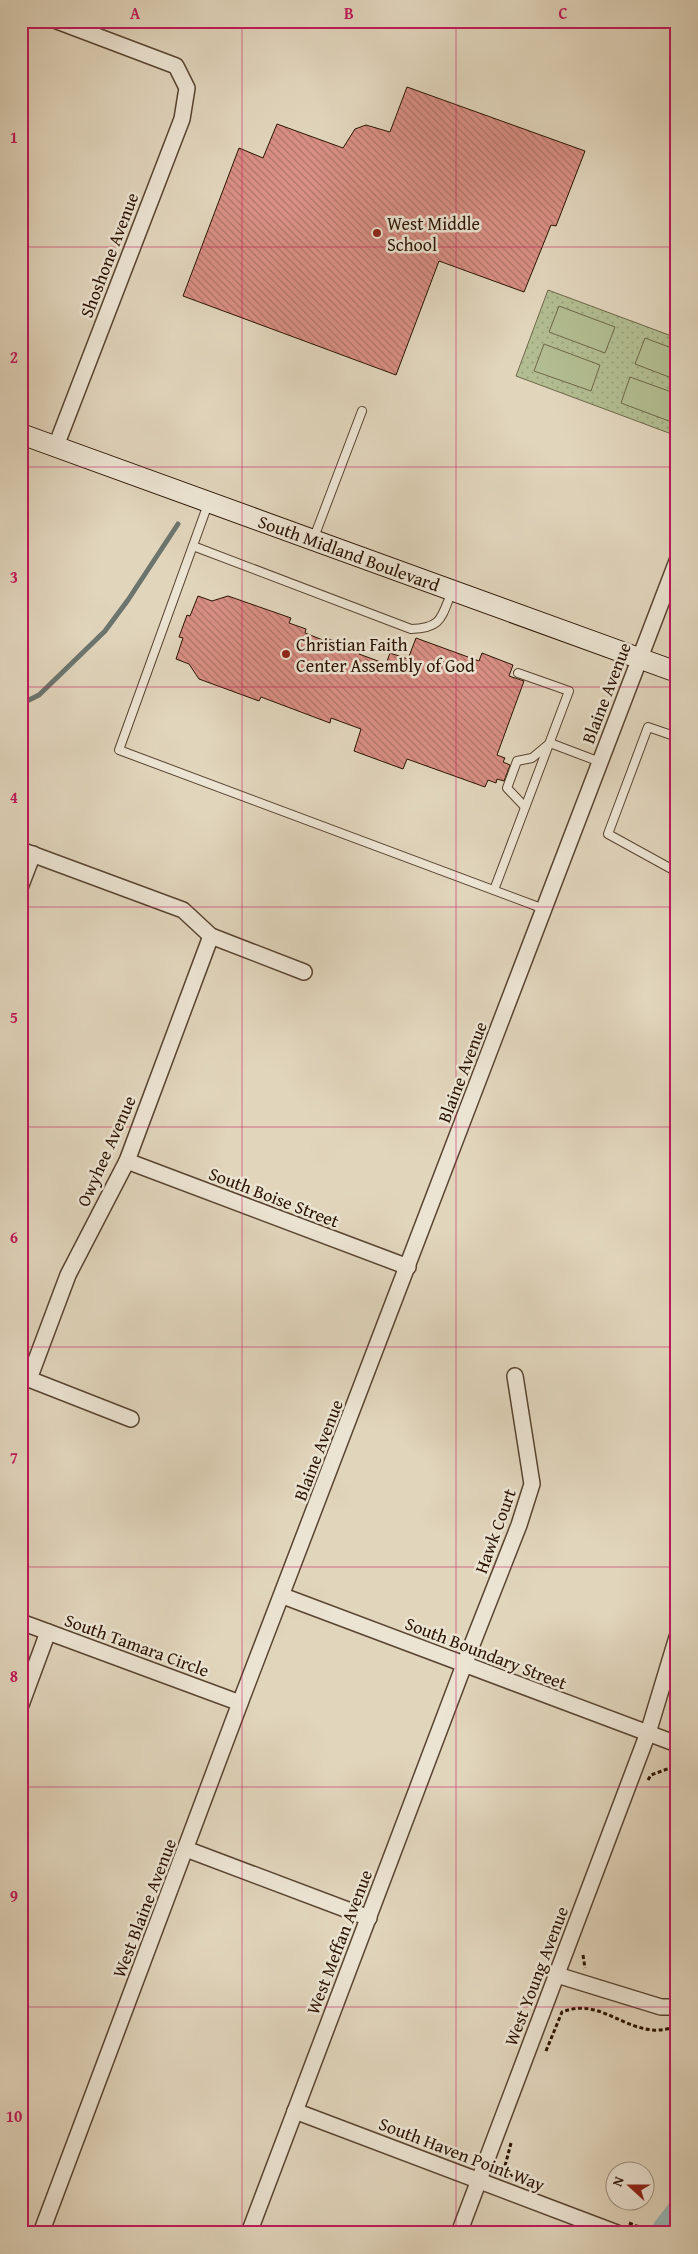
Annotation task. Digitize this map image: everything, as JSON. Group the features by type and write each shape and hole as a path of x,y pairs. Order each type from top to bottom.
{"main road":[{"name":"South Midland Boulevard","path":"21,434 677,672"}],"street":[{"name":"Shoshone Avenue","path":"56,446 182,119 187,88 176,66 57,21"},
{"name":"Blaine Avenue","path":"283,1596 677,561"},
{"path":"21,885 27,852 183,910 211,936 304,972"},
{"name":"Owyhee Avenue","path":"25,1378 68,1275 127,1161 211,936"},
{"name":"South Boise Street","path":"127,1161 408,1267"},
{"name":"Hawk Court","path":"464,1665 519,1525 532,1484 515,1376"},
{"path":"25,1378 131,1419"},
{"name":"South Boundary Street","path":"283,1596 677,1744"},
{"name":"West Blaine Avenue","path":"41,2233 240,1703 283,1596"},
{"name":"South Tamara Circle","path":"21,1622 240,1703"},
{"path":"21,1705 48,1632"},
{"name":"West Young Avenue","path":"459,2233 648,1733 677,1637"},
{"name":"West Meffan Avenue","path":"249,2233 464,1665"},
{"path":"186,1849 369,1918"},
{"path":"557,1975 661,2007 677,2006"},
{"name":"South Haven Point Way","path":"295,2111 479,2181 619,2226"}],"lane":[{"path":"313,540 362,411"},
{"path":"209,502 119,750 544,909"},
{"path":"193,546 411,629 428,628 438,622 452,590"},
{"path":"494,890 569,691 518,673"},
{"path":"677,737 648,726 608,834 677,872"},
{"path":"550,742 600,762"},
{"path":"525,807 507,788 517,761 532,758 550,742"}],"path":[{"path":"647,1783 651,1775 670,1768 677,1769"},
{"path":"585,1948 582,1958 586,1971"},
{"path":"544,2057 562,2012 574,2007 588,2007 620,2020 653,2030 677,2028"},
{"path":"514,2136 506,2166 514,2178"},
{"path":"619,2226 654,2233"}],"green space":[{"path":"548,290 677,338 677,436 516,376"},
{"path":"559,306 615,327 605,353 549,332"},
{"path":"645,338 677,350 677,380 635,364"},
{"path":"544,344 600,365 591,391 534,371"},
{"path":"630,377 677,394 677,424 621,403"}],"building":[{"name":"West Middle School","path":"407,87 585,151 556,226 551,225 524,292 439,261 396,375 183,296 239,148 263,158 277,124 343,148 355,129 366,125 390,132"},
{"path":"198,596 212,601 228,596 291,618 289,623 306,629 305,633 328,642 329,639 361,650 359,654 386,664 390,653 408,659 416,638 479,661 482,653 513,665 509,676 524,681 497,755 505,758 503,762 510,765 504,781 497,779 496,783 488,780 485,787 407,759 403,769 354,751 361,729 331,718 330,723 261,697 259,701 199,679 189,664 176,659 183,638 179,637 187,615 190,616"}],"waterway":[{"path":"21,704 39,695 105,631 128,600 178,524"},
{"path":"662,2227 677,2208"}],"place":[{"name":"West Middle School","path":"377,233"},
{"name":"Christian Faith Center Assembly of God","path":"286,654"}]}
